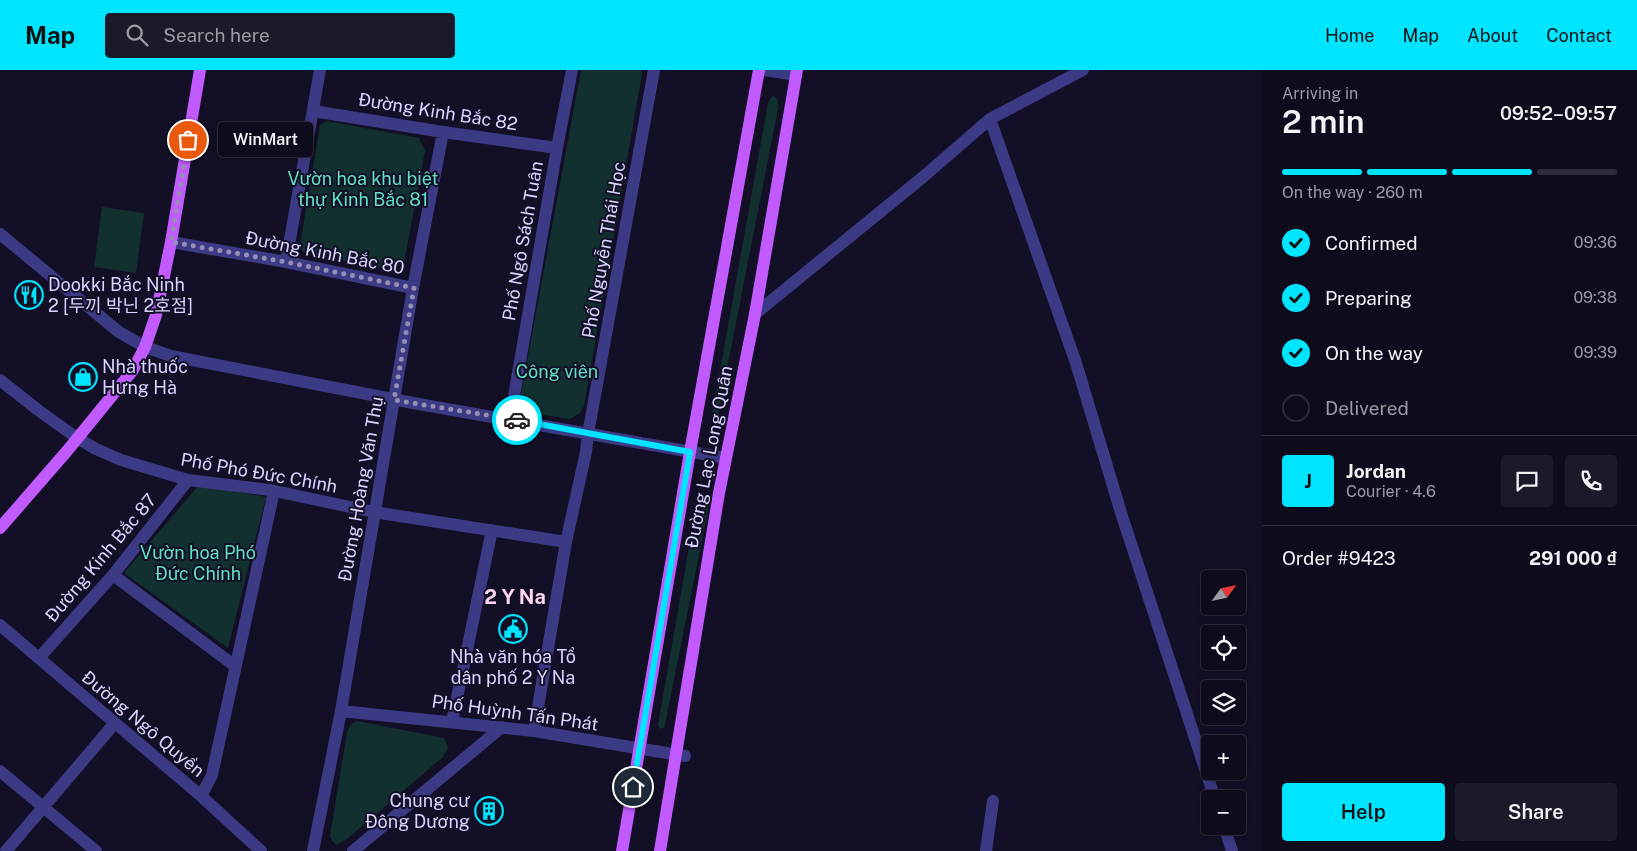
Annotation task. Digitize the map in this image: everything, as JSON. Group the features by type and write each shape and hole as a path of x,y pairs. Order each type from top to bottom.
{"main road":[{"path":"0,528 133,370 145,347 156,316 171,242 200,70"},
{"name":"Đường Lạc Long Quân","path":"622,851 690,452 759,70"},
{"name":"Đường Lạc Long Quân","path":"660,851 681,755 719,493 755,314 796,73"}],"street":[{"path":"286,262 320,70"},
{"name":"Phố Ngô Sách Tuân","path":"510,419 572,70"},
{"name":"Phố Nguyễn Thái Học","path":"534,731 566,542 586,452 654,70"},
{"path":"765,70 796,73"},
{"path":"755,314 923,177 990,119 1083,70"},
{"name":"Đường Kinh Bắc 82","path":"313,111 557,148"},
{"path":"990,119 1076,363 1122,516 1212,790"},
{"name":"Đường Hoàng Văn Thụ","path":"313,851 341,710 374,512 443,132"},
{"path":"0,234 119,332 145,347 170,356 394,400 726,458"},
{"name":"Đường Kinh Bắc 80","path":"171,242 286,262 414,288"},
{"name":"Phố Phó Đức Chính","path":"0,380 38,410 96,450 121,460 188,480 274,491 374,512 566,542"},
{"name":"Đường Kinh Bắc 87","path":"39,658 113,575 188,480"},
{"path":"201,796 212,774 274,491"},
{"path":"452,722 492,530"},
{"path":"113,575 235,666"},
{"name":"Đường Ngô Quyền","path":"0,625 114,724 201,796 261,851"},
{"name":"Phố Huỳnh Tấn Phát","path":"341,710 534,731 681,755"},
{"path":"6,851 114,724"},
{"path":"353,851 502,728"},
{"path":"0,771 96,851"},
{"path":"986,851 993,801"},
{"path":"1227,835 1232,851"}],"green space":[{"name":"Công viên","path":"581,70 641,70 642,74 584,406 580,413 570,419 531,413 520,399"},
{"path":"772,96 777,99 778,109 717,420 712,422 768,103"},
{"name":"Vườn hoa khu biệt thự Kinh Bắc 81","path":"326,121 419,138 425,151 404,263 390,270 303,252 300,245 320,125"},
{"path":"102,207 144,213 136,273 94,267"},
{"name":"Vườn hoa Phó Đức Chính","path":"199,485 266,497 228,648 124,573"},
{"path":"700,495 709,495 710,500 665,725 664,728 660,729 658,725 697,501"},
{"path":"357,721 444,738 448,748 443,757 347,839 337,845 330,836 347,732 351,724"}],"way so far":[{"path":"188,140 171,242 286,262 414,288 394,400 517,420"}],"place":[{"name":"WinMart","path":"188,140"},
{"name":"Dookki Bắc Ninh 2 [두끼 박닌 2호점]","path":"29,295"},
{"name":"Nhà thuốc Hưng Hà","path":"83,377"},
{"name":"Nhà văn hóa Tổ dân phố 2 Y Na","path":"513,629"},
{"name":"Chung cư Đông Dương","path":"489,811"}],"district":[{"name":"2 Y Na","path":"515,597"}],"route":[{"path":"517,420 572,432 690,452 633,787"}]}
